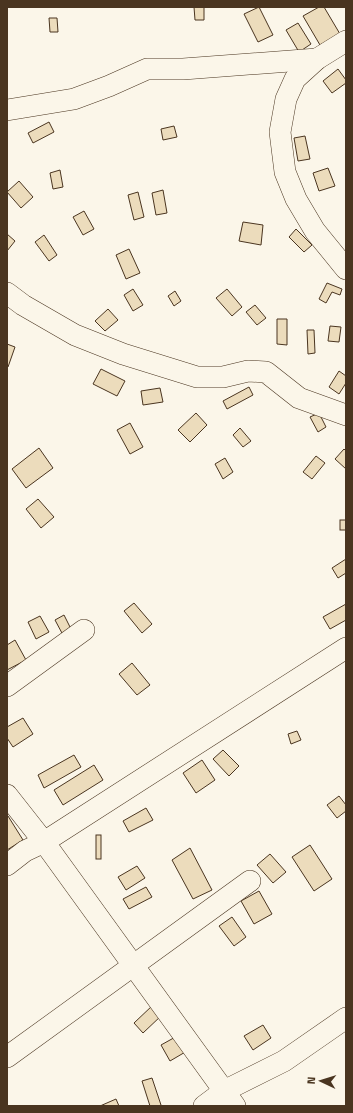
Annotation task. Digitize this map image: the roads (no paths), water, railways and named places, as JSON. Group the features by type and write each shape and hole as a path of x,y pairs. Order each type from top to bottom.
{"street":[{"path":"346,41 317,59 295,79 286,99 280,132 285,172 296,199 314,231 346,269"},
{"path":"7,110 74,99 109,86 147,69 184,69 317,59"},
{"path":"7,293 23,305 75,335 123,354 197,377 223,376 248,371 266,372 299,398 346,414"},
{"path":"7,686 84,630"},
{"path":"7,865 25,851 44,842 346,648"},
{"path":"7,795 44,842 230,1098"},
{"path":"7,1057 250,882"},
{"path":"204,1106 230,1098 346,1018"}]}
